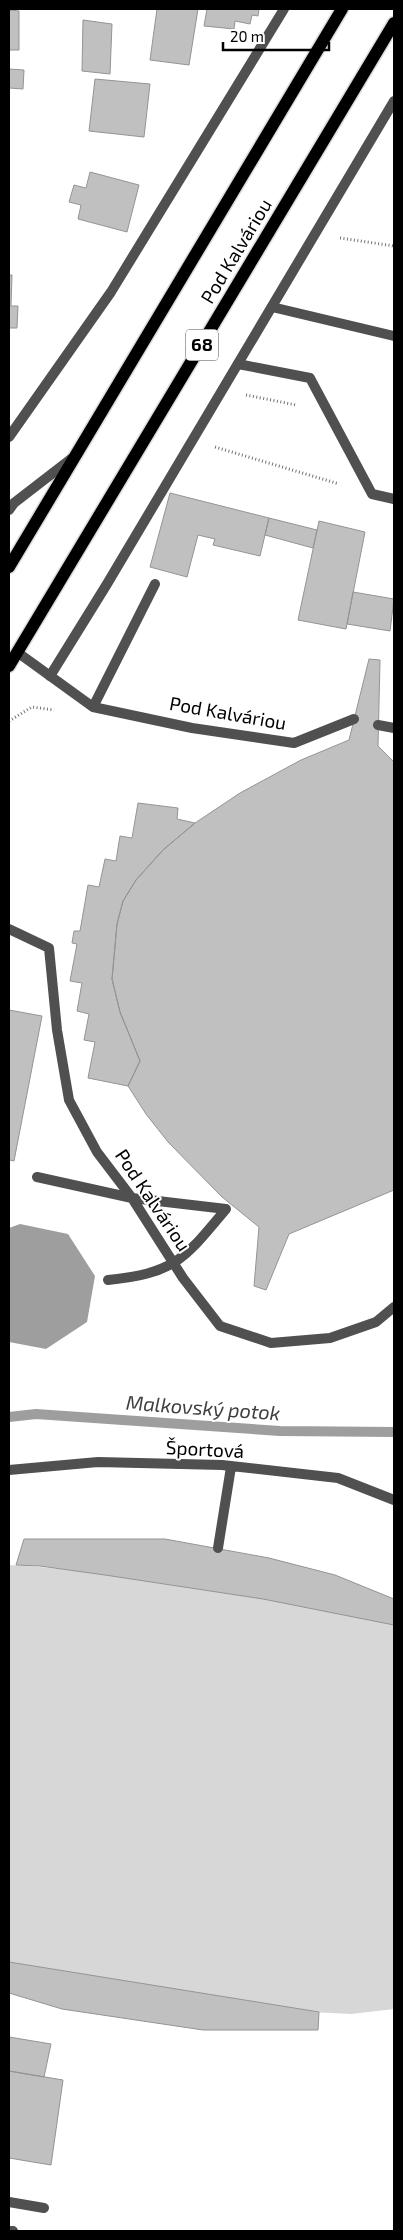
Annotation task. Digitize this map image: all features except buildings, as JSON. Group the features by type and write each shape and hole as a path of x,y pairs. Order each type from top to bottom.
{"main road":[{"name":"Pod Kalváriou","path":"9,567 342,9"},
{"name":"Pod Kalváriou","path":"9,666 394,23"}],"street":[{"path":"9,437 111,292 284,9"},
{"path":"50,676 107,584 394,101"},
{"path":"272,307 394,336"},
{"path":"238,364 310,378 372,494 394,499"},
{"path":"9,510 14,503 74,457"},
{"path":"92,706 155,584"},
{"name":"Pod Kalváriou","path":"17,652 92,706 192,728 294,743 354,719"},
{"path":"378,725 394,728"},
{"name":"Pod Kalváriou","path":"9,930 49,948 57,1030 69,1100 97,1152 132,1198 174,1264 220,1326 271,1342 330,1338 376,1322 394,1307"},
{"path":"37,1177 132,1198 226,1209 192,1250 174,1264 142,1277 108,1280"},
{"name":"Športová","path":"9,1470 98,1462 231,1467 338,1478 394,1500"},
{"path":"218,1548 231,1467"},
{"path":"9,2202 44,2208"}],"path":[{"path":"339,238 394,246"},
{"path":"245,394 328,411"},
{"path":"214,447 372,494"}],"shaded area":[{"path":"20,1224 68,1234 95,1276 87,1322 46,1349 9,1342 9,1228"},
{"path":"9,1565 85,1572 304,1605 394,1625 394,2009 351,2014 312,2012 9,1964"}],"waterway":[{"name":"Malkovský potok","path":"9,1417 36,1414 280,1431 394,1432"}]}
